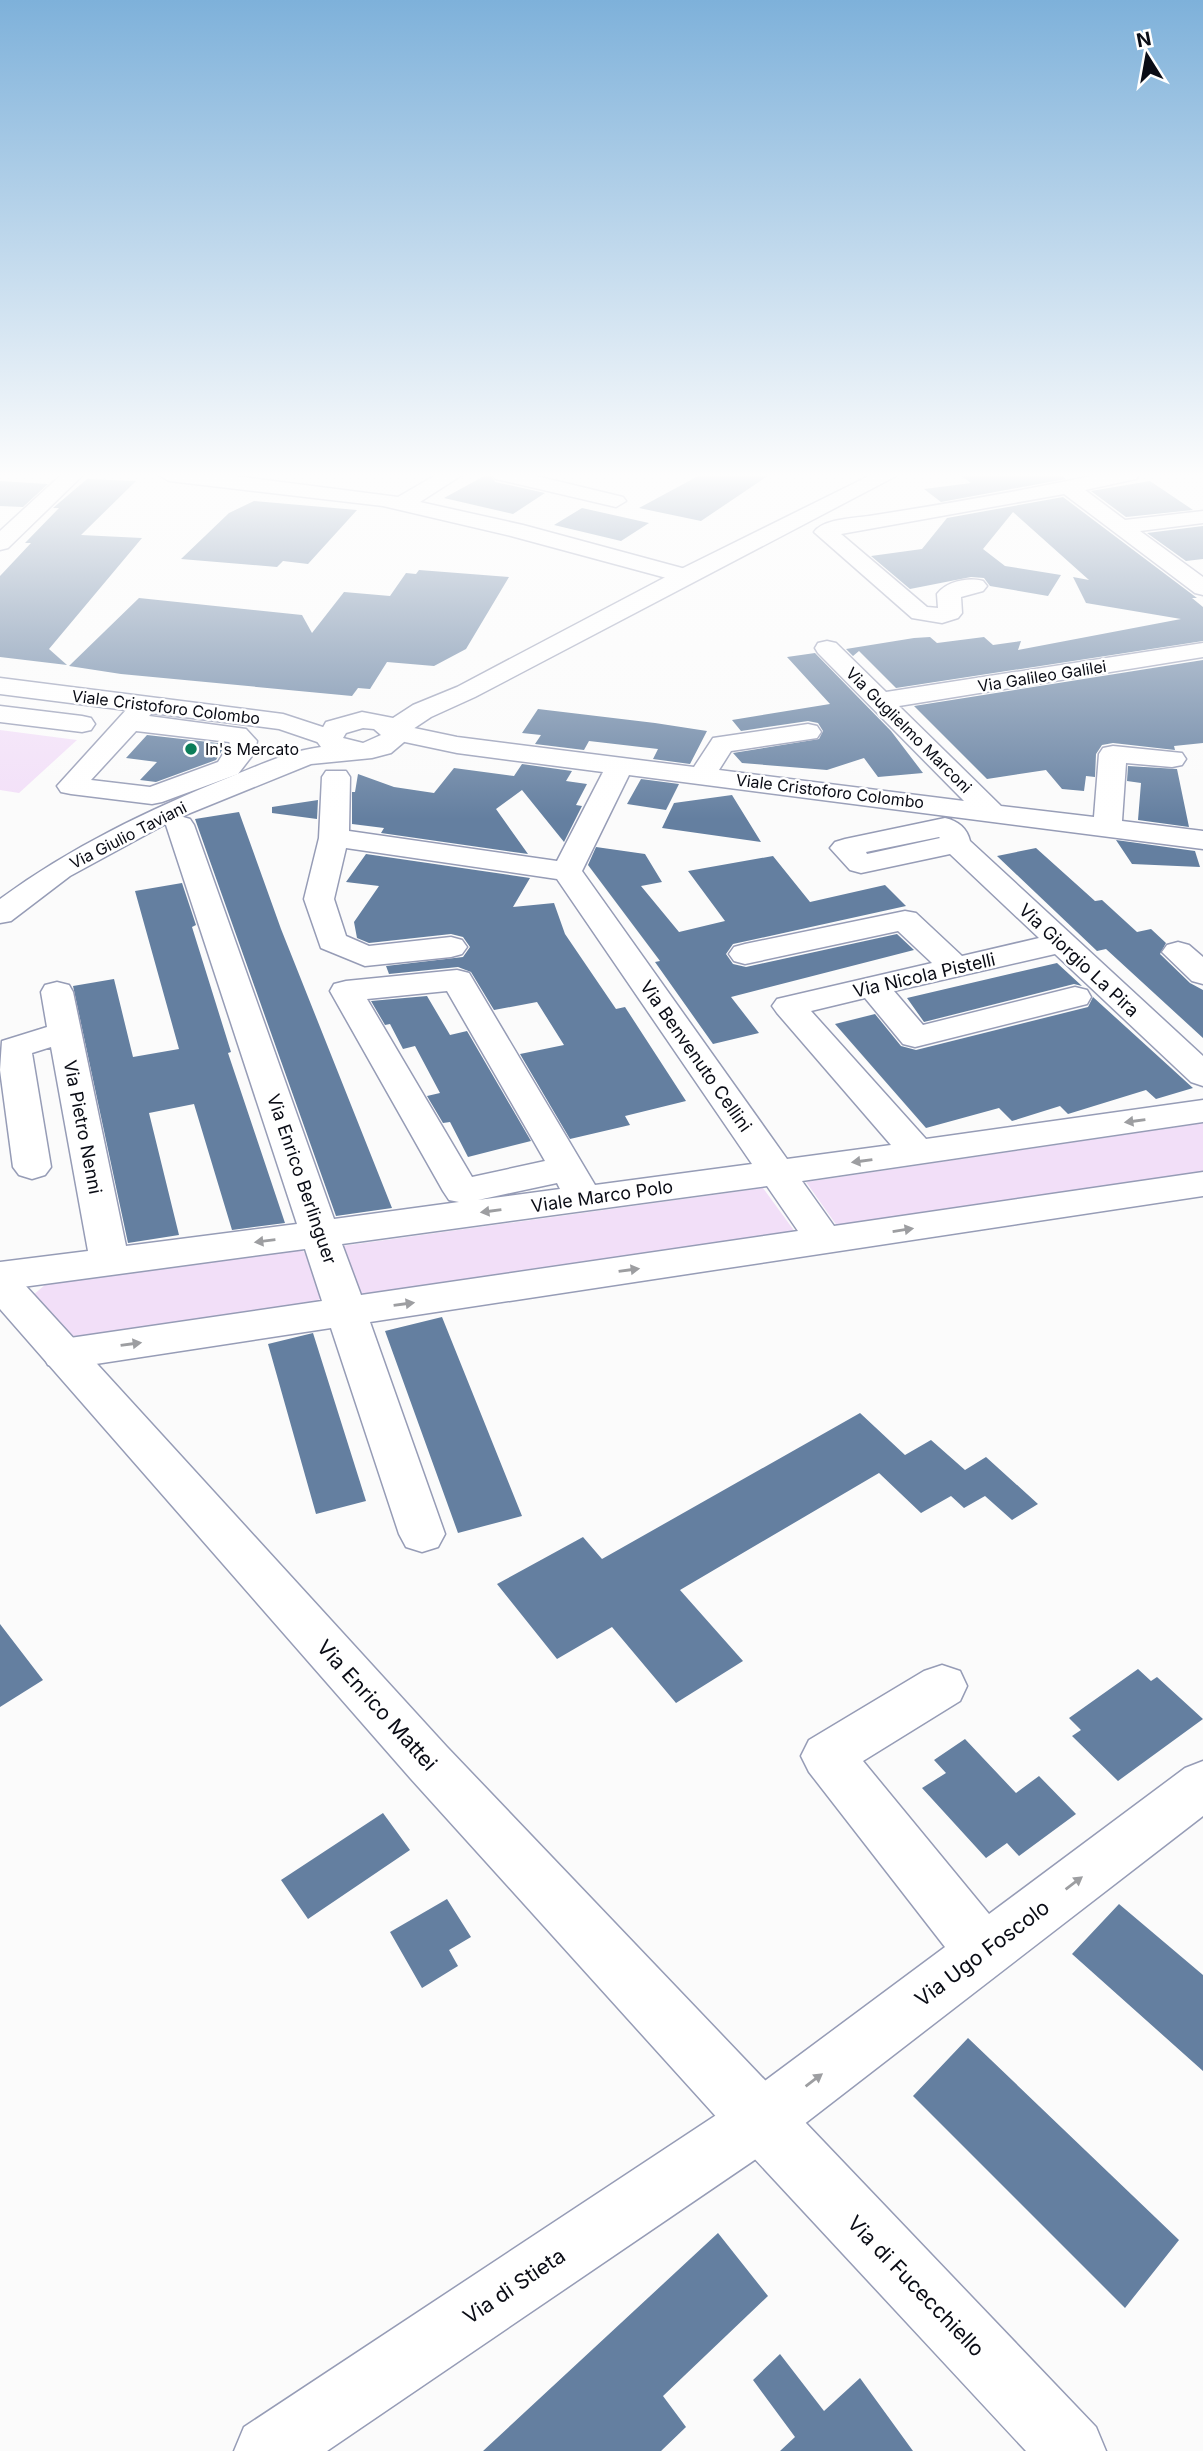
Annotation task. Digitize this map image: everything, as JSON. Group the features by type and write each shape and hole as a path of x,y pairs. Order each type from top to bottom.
{"street":[{"name":"Via Giulio Taviani","path":"0,914 59,870 168,810 305,757 363,740 422,710 466,692 660,589"},
{"path":"891,589 920,613 932,616 950,613 949,594 957,589"},
{"name":"Via Guglielmo Marconi","path":"827,648 991,812"},
{"name":"Via Galileo Galilei","path":"880,701 1203,650"},
{"name":"Viale Cristoforo Colombo","path":"0,685 44,691 139,713 213,722 284,722 363,740 457,746 778,785 770,803 865,816 872,797 1203,840"},
{"path":"9,715 44,691"},
{"name":"Via Giulio Taviani","path":"362,720 422,710"},
{"path":"139,713 71,786 168,810 228,768 242,752 244,741 213,722"},
{"path":"9,715 82,724"},
{"path":"362,720 339,725 363,740"},
{"name":"Viale Cristoforo Colombo","path":"362,720 380,722 363,740"},
{"path":"702,775 722,744 808,732"},
{"path":"1107,828 1113,754 1172,759"},
{"path":"334,838 567,871 621,764"},
{"path":"336,777 334,838 319,899 332,941 365,956 451,947"},
{"name":"Via Enrico Berlinguer","path":"168,810 348,1312 422,1534"},
{"name":"Via Giorgio La Pira","path":"956,844 1203,1075"},
{"name":"Via Benvenuto Cellini","path":"567,871 825,1242"},
{"path":"745,954 905,919 955,967"},
{"name":"Via Nicola Pistelli","path":"918,1153 789,1006 1060,943"},
{"path":"1178,952 1203,975"},
{"path":"457,980 575,1184 461,1191 346,991 457,980"},
{"path":"873,987 915,1037 1075,997"},
{"name":"Via Pietro Nenni","path":"57,992 110,1261"},
{"path":"32,1167 13,1048 65,1032"},
{"name":"Viale Marco Polo","path":"0,1276 319,1234 575,1184 776,1173 1203,1111"},
{"path":"63,1354 825,1242 1195,1193"},
{"name":"Via Enrico Mattei","path":"0,1283 419,1753 760,2121"},
{"path":"942,1686 827,1756 984,1952"},
{"name":"Via Ugo Foscolo","path":"760,2121 1203,1785"},
{"name":"Via di Stieta","path":"268,2451 760,2121"},
{"name":"Via di Fucecchiello","path":"760,2121 1072,2451"}],"shaded area":[{"path":"0,730 77,740 19,793 0,790"},
{"path":"1203,1123 1203,1172 840,1230 806,1182"},
{"path":"763,1188 798,1236 357,1299 342,1246"},
{"path":"302,1250 305,1253 323,1296 316,1302 76,1339 32,1296 46,1284"}],"building":[{"path":"0,589 99,589 49,649 67,665 0,657"},
{"path":"395,589 502,589 466,649 434,666 387,662 370,689 358,688 352,696 121,674 69,666 139,598 302,615 312,633 344,592 390,596"},
{"path":"1010,589 1052,589 1048,596"},
{"path":"1079,589 1186,589 1203,607 1203,641 896,688 859,651 853,656 846,649 914,638 930,637 937,643 984,637 993,645 1021,641 1018,650 1181,619 1086,603"},
{"path":"815,653 891,731 923,773 878,777 864,758 827,770 742,763 733,753 819,739 823,731 818,723 808,721 741,731 732,720 830,704 787,657"},
{"path":"1203,660 1203,743 1174,746 1175,750 1113,743 1102,745 1096,754 1095,777 1086,776 1084,791 1062,789 1046,770 987,779 914,706"},
{"path":"538,709 707,731 690,764 653,759 658,749 589,741 584,750 535,744 541,735 522,733"},
{"path":"147,735 226,744 216,760 156,782 140,780 157,762 126,758"},
{"path":"522,764 572,771 566,781 587,784 576,805 582,806 564,842 522,790 496,809 528,854 381,833 384,828 352,824 352,792 355,792 358,774 394,787 434,793 454,768 514,776"},
{"path":"1128,766 1177,769 1189,827 1138,820 1141,783 1127,781"},
{"path":"641,779 679,784 666,810 627,804"},
{"path":"732,795 761,842 662,828 674,803"},
{"path":"318,800 317,819 272,813 272,807"},
{"path":"239,812 281,929 392,1208 336,1216 195,819"},
{"path":"1116,840 1195,851 1200,867 1132,864"},
{"path":"596,847 645,854 662,882 641,886 679,932 725,921 688,871 773,856 810,902 885,885 906,906 733,944 726,954 733,964 746,967 897,934 914,950 731,997 759,1033 713,1044 655,962 660,961 588,865"},
{"path":"1036,848 1095,901 1102,900 1137,932 1151,929 1166,943 1160,954 1190,983 1203,990 1203,1038 1106,949 1097,951 997,856"},
{"path":"366,854 530,878 513,907 554,903 565,934 616,1009 625,1007 686,1101 625,1116 630,1125 570,1139 520,1054 564,1045 537,1002 494,1010 471,972 458,967 389,974 386,966 463,957 470,947 463,937 451,934 369,943 357,938 354,922 379,886 346,882"},
{"path":"182,883 196,925 192,927 231,1052 228,1053 285,1223 232,1230 194,1104 149,1113 179,1235 128,1243 73,986 114,979 133,1057 179,1049 135,891"},
{"path":"1057,963 1082,986 1074,984 924,1022 907,998"},
{"path":"427,996 450,1035 467,1031 531,1141 468,1157 450,1122 443,1123 427,1096 440,1093 415,1046 403,1049 390,1024 385,1025 371,1001"},
{"path":"1093,997 1193,1088 1156,1099 1146,1090 1068,1114 1060,1106 1012,1121 999,1108 926,1128 835,1024 875,1014 901,1046 916,1050 1088,1007"},
{"path":"442,1317 522,1516 458,1533 385,1331"},
{"path":"313,1333 366,1501 316,1514 268,1344"},
{"path":"860,1413 905,1455 931,1440 965,1470 986,1457 1038,1504 1012,1520 985,1496 964,1508 951,1496 921,1513 879,1473 680,1590 743,1661 676,1703 612,1627 557,1659 497,1584 583,1537 602,1559"},
{"path":"0,1624 43,1680 0,1707"},
{"path":"1138,1669 1151,1681 1157,1677 1203,1719 1118,1781 1072,1736 1081,1730 1069,1718"},
{"path":"965,1739 1016,1793 1039,1776 1076,1814 1019,1856 1007,1843 986,1858 922,1788 946,1773 934,1760"},
{"path":"383,1813 410,1850 308,1919 281,1880"},
{"path":"447,1899 471,1937 449,1950 458,1966 422,1988 390,1932"},
{"path":"1119,1904 1203,1975 1203,2071 1072,1954"},
{"path":"968,2038 1179,2240 1125,2308 913,2096"},
{"path":"718,2233 768,2296 663,2396 686,2427 661,2451 483,2451"},
{"path":"780,2354 824,2411 860,2378 913,2451 780,2451 795,2437 753,2380"}],"place":[{"name":"In's Mercato","path":"191,749"}]}
